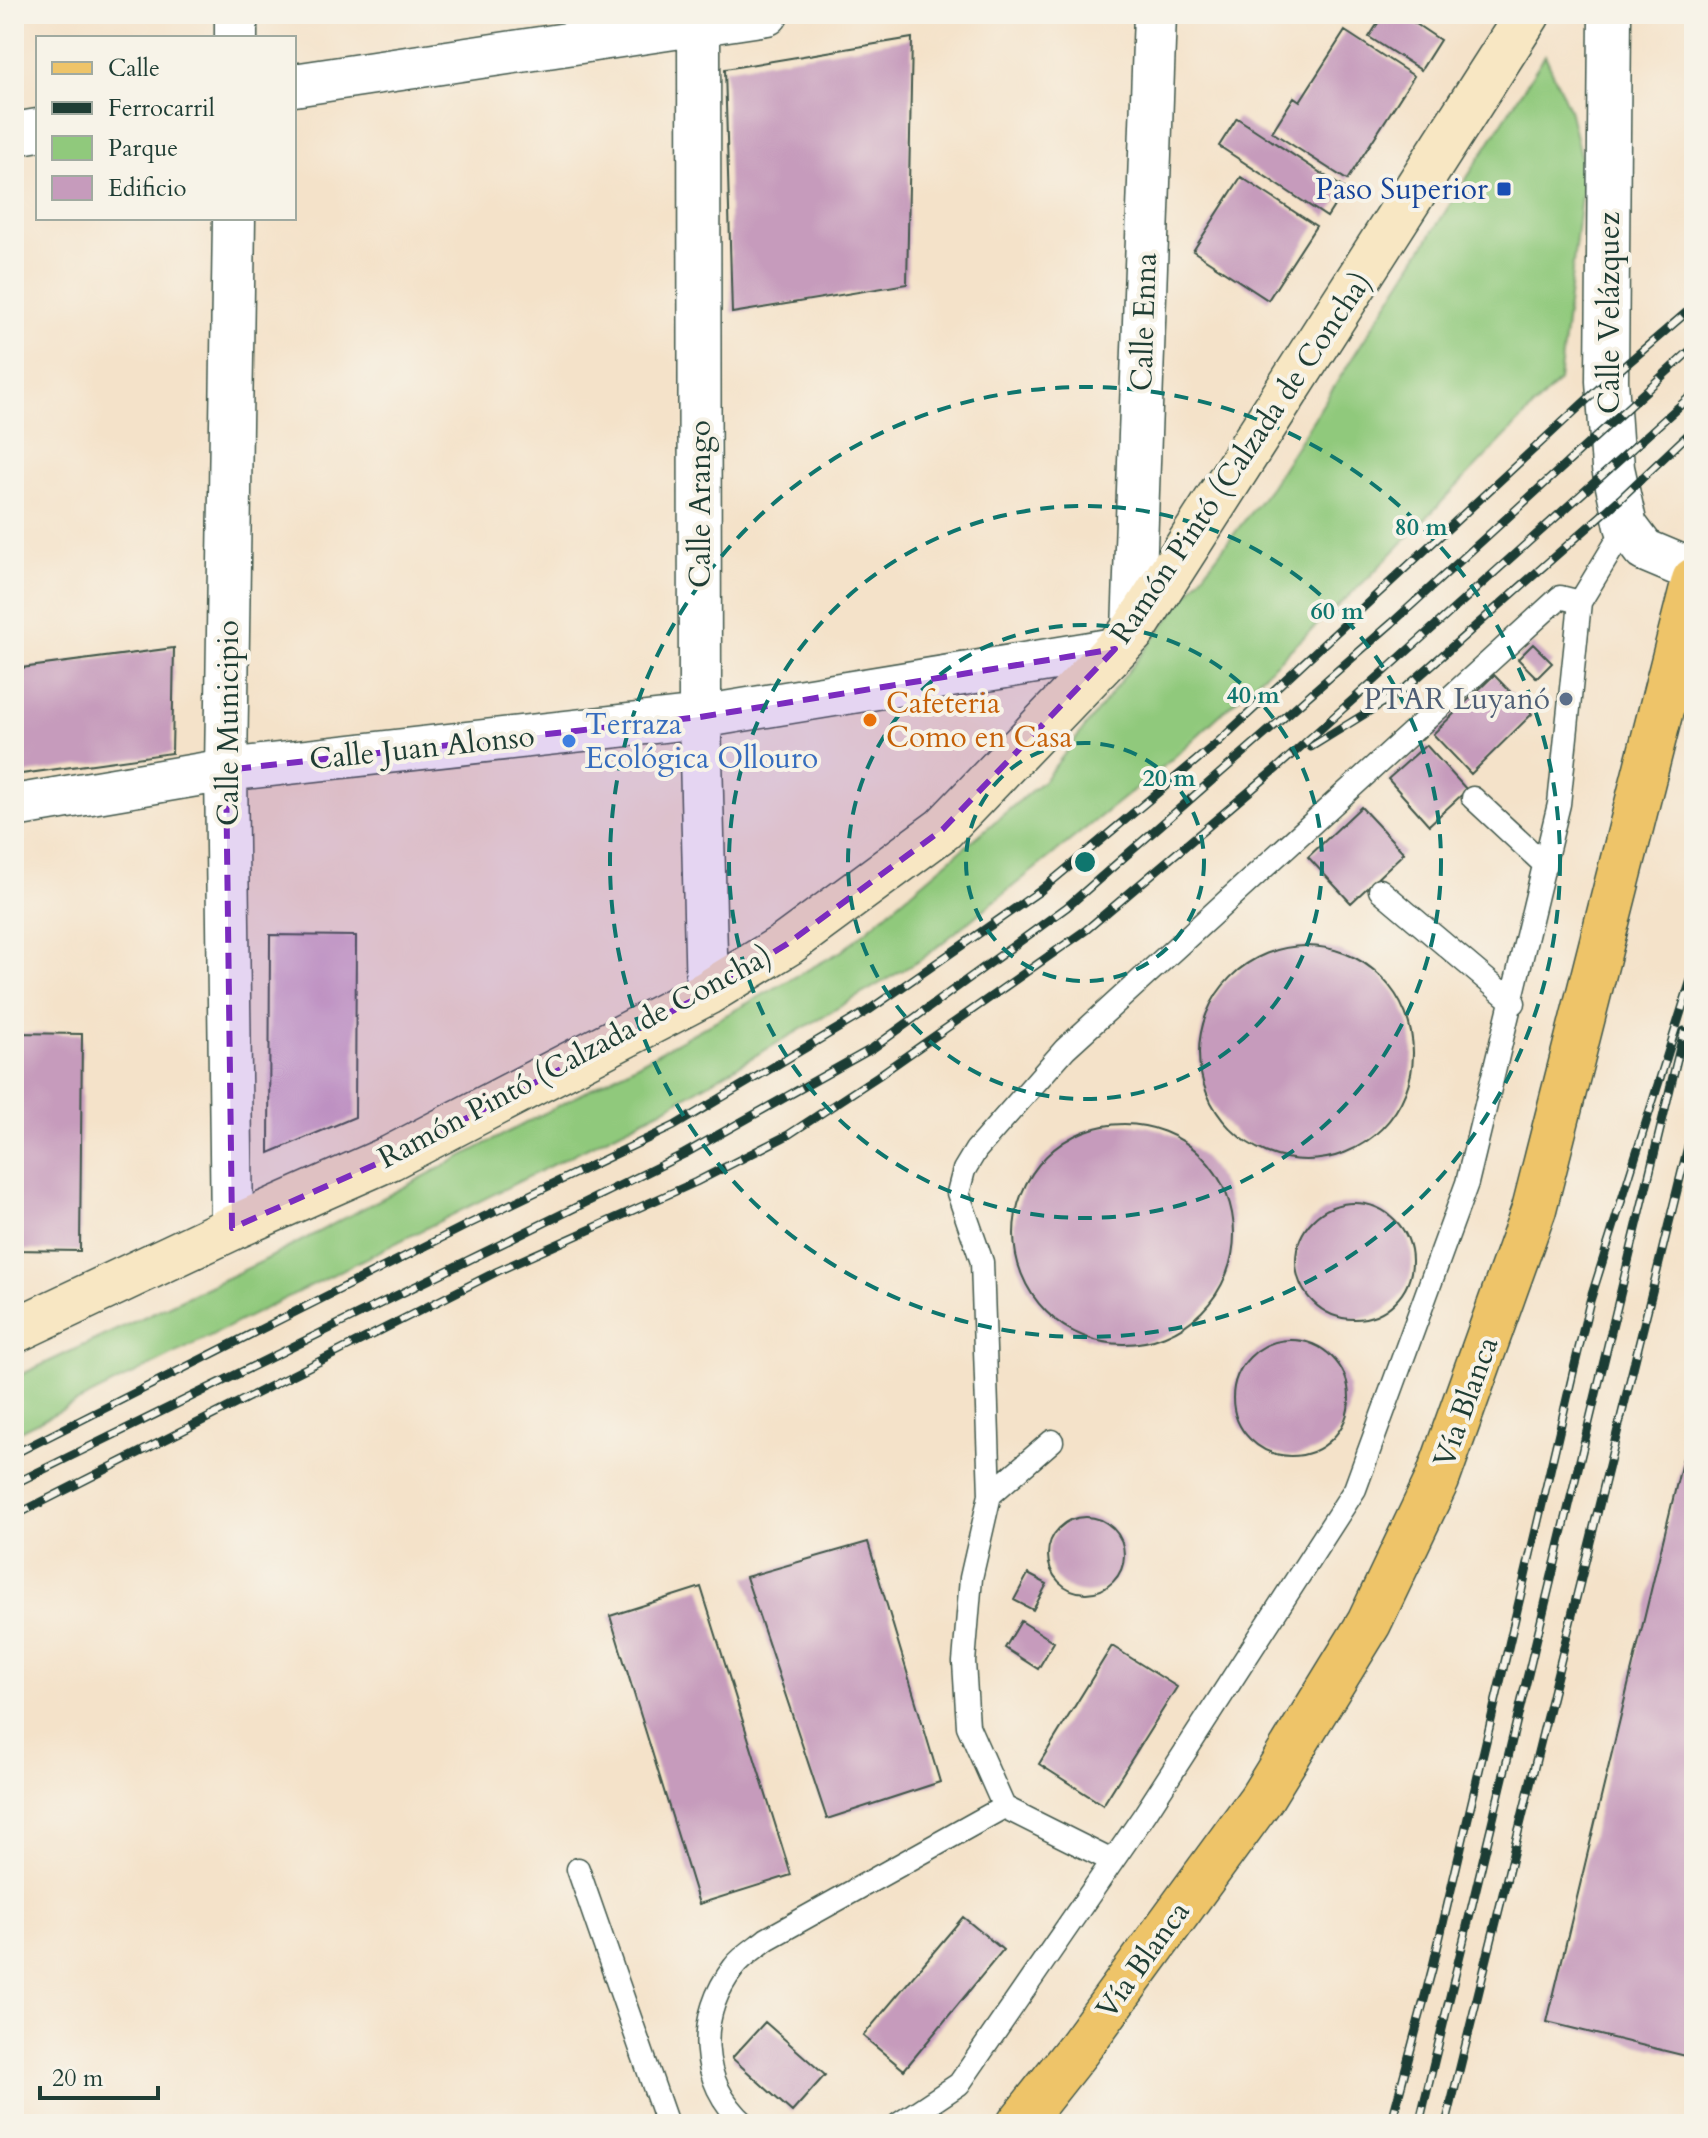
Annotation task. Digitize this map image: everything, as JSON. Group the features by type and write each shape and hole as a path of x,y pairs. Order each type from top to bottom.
{"main road":[{"name":"Ramón Pintó (Calzada de Concha)","path":"14,1331 232,1228 390,1158 707,993 787,944 943,829 1124,640 1528,14"},
{"name":"Vía Blanca","path":"1021,2122 1261,1799 1369,1623 1437,1480 1534,1209 1694,580"}],"street":[{"path":"236,14 236,36"},
{"path":"296,85 700,20 767,14"},
{"name":"Calle Enna","path":"1124,640 1155,14"},
{"name":"Calle Velázquez","path":"1610,14 1607,381 1613,468 1626,526"},
{"name":"Calle Arango","path":"700,20 700,717 707,993"},
{"path":"14,134 36,130"},
{"name":"Calle Municipio","path":"232,1228 226,770 234,220"},
{"path":"1626,526 1644,550 1694,571"},
{"name":"Calle Juan Alonso","path":"14,806 226,770 700,717 1124,640"}],"lane":[{"path":"899,2124 959,2084 1112,1861 1355,1489 1467,1183 1514,1003 1559,804 1580,602 1626,526"},
{"path":"1112,1861 1004,1807 968,1726 964,1662 971,1578 990,1495 982,1262 958,1193 964,1170 976,1150 1065,1049 1560,597 1580,602"},
{"path":"1473,798 1545,865"},
{"path":"1380,890 1514,1003"},
{"path":"990,1495 1052,1441"},
{"path":"745,2124 731,2111 712,2077 705,2040 713,2000 735,1965 767,1939 1004,1807"},
{"path":"578,1869 667,2124"}],"highlighted area":[{"path":"1115,649 943,829 787,944 707,993 390,1158 232,1228 226,770 700,717"}],"green space":[{"path":"1545,55 1569,109 1584,171 1559,381 1368,578 1171,760 922,959 660,1111 14,1434 14,1378 263,1261 634,1066 842,951 1045,779 1271,486"}],"building":[{"path":"1384,14 1401,14 1440,40 1421,70 1369,37"},
{"path":"1345,31 1414,76 1347,180 1272,132 1294,97 1300,101"},
{"path":"912,38 907,284 732,313 725,69"},
{"path":"1237,118 1345,189 1327,217 1219,146"},
{"path":"1241,177 1316,226 1268,300 1193,251"},
{"path":"1533,644 1552,663 1537,678 1518,659"},
{"path":"174,648 172,753 14,775 14,669"},
{"path":"1494,675 1532,714 1471,774 1433,734"},
{"path":"1426,745 1467,790 1429,825 1388,779"},
{"path":"1361,807 1404,853 1351,903 1308,857"},
{"path":"270,935 356,936 355,1117 269,1153"},
{"path":"1306,946 1347,954 1382,977 1405,1012 1413,1053 1405,1094 1382,1129 1347,1152 1306,1160 1265,1152 1230,1129 1207,1094 1199,1053 1207,1012 1230,977 1265,954"},
{"path":"14,1033 82,1034 80,1251 14,1250"},
{"path":"1124,1124 1166,1133 1185,1143 1201,1157 1215,1173 1225,1192 1234,1234 1225,1276 1215,1295 1201,1311 1185,1325 1166,1335 1124,1344 1082,1335 1063,1325 1047,1311 1033,1295 1023,1276 1014,1234 1023,1192 1033,1173 1047,1157 1063,1143 1082,1133"},
{"path":"1354,1203 1376,1207 1395,1220 1408,1239 1412,1261 1408,1283 1395,1302 1376,1315 1354,1319 1332,1315 1313,1302 1300,1283 1296,1261 1300,1239 1313,1220 1332,1207"},
{"path":"1291,1340 1313,1344 1332,1357 1345,1376 1349,1398 1345,1420 1332,1439 1313,1452 1291,1456 1269,1452 1250,1439 1237,1420 1233,1398 1237,1376 1250,1357 1269,1344"},
{"path":"1694,1417 1694,2058 1547,2022"},
{"path":"1086,1517 1100,1520 1113,1528 1121,1541 1124,1555 1121,1569 1113,1582 1100,1590 1086,1593 1072,1590 1059,1582 1051,1569 1048,1555 1051,1541 1059,1528 1072,1520"},
{"path":"868,1542 940,1782 827,1819 746,1577"},
{"path":"1028,1574 1047,1584 1033,1610 1014,1600"},
{"path":"701,1587 791,1875 699,1904 610,1616"},
{"path":"1021,1621 1054,1642 1038,1669 1005,1648"},
{"path":"1112,1646 1177,1687 1103,1805 1039,1764"},
{"path":"963,1917 1003,1950 904,2070 863,2036"},
{"path":"765,2022 825,2075 792,2112 732,2058"}],"railway":[{"path":"14,1454 469,1224 674,1126 869,1010 1040,891 1217,743 1607,381 1694,306"},
{"path":"14,1484 684,1154 873,1048 1067,907 1392,623 1694,347"},
{"path":"14,1516 498,1271 696,1182 788,1135 878,1076 1086,930 1277,768 1694,393"},
{"path":"1311,747 1402,691 1620,499 1694,429"},
{"path":"1391,2124 1433,1966 1590,1301 1694,970"},
{"path":"1419,2124 1684,1031"},
{"path":"1446,2124 1694,1122"}],"place":[{"name":"Paso Superior","path":"1504,189"},
{"name":"PTAR Luyanó","path":"1566,699"},
{"name":"Cafeteria Como en Casa","path":"870,720"},
{"name":"Terraza Ecológica Ollouro","path":"569,741"}]}
